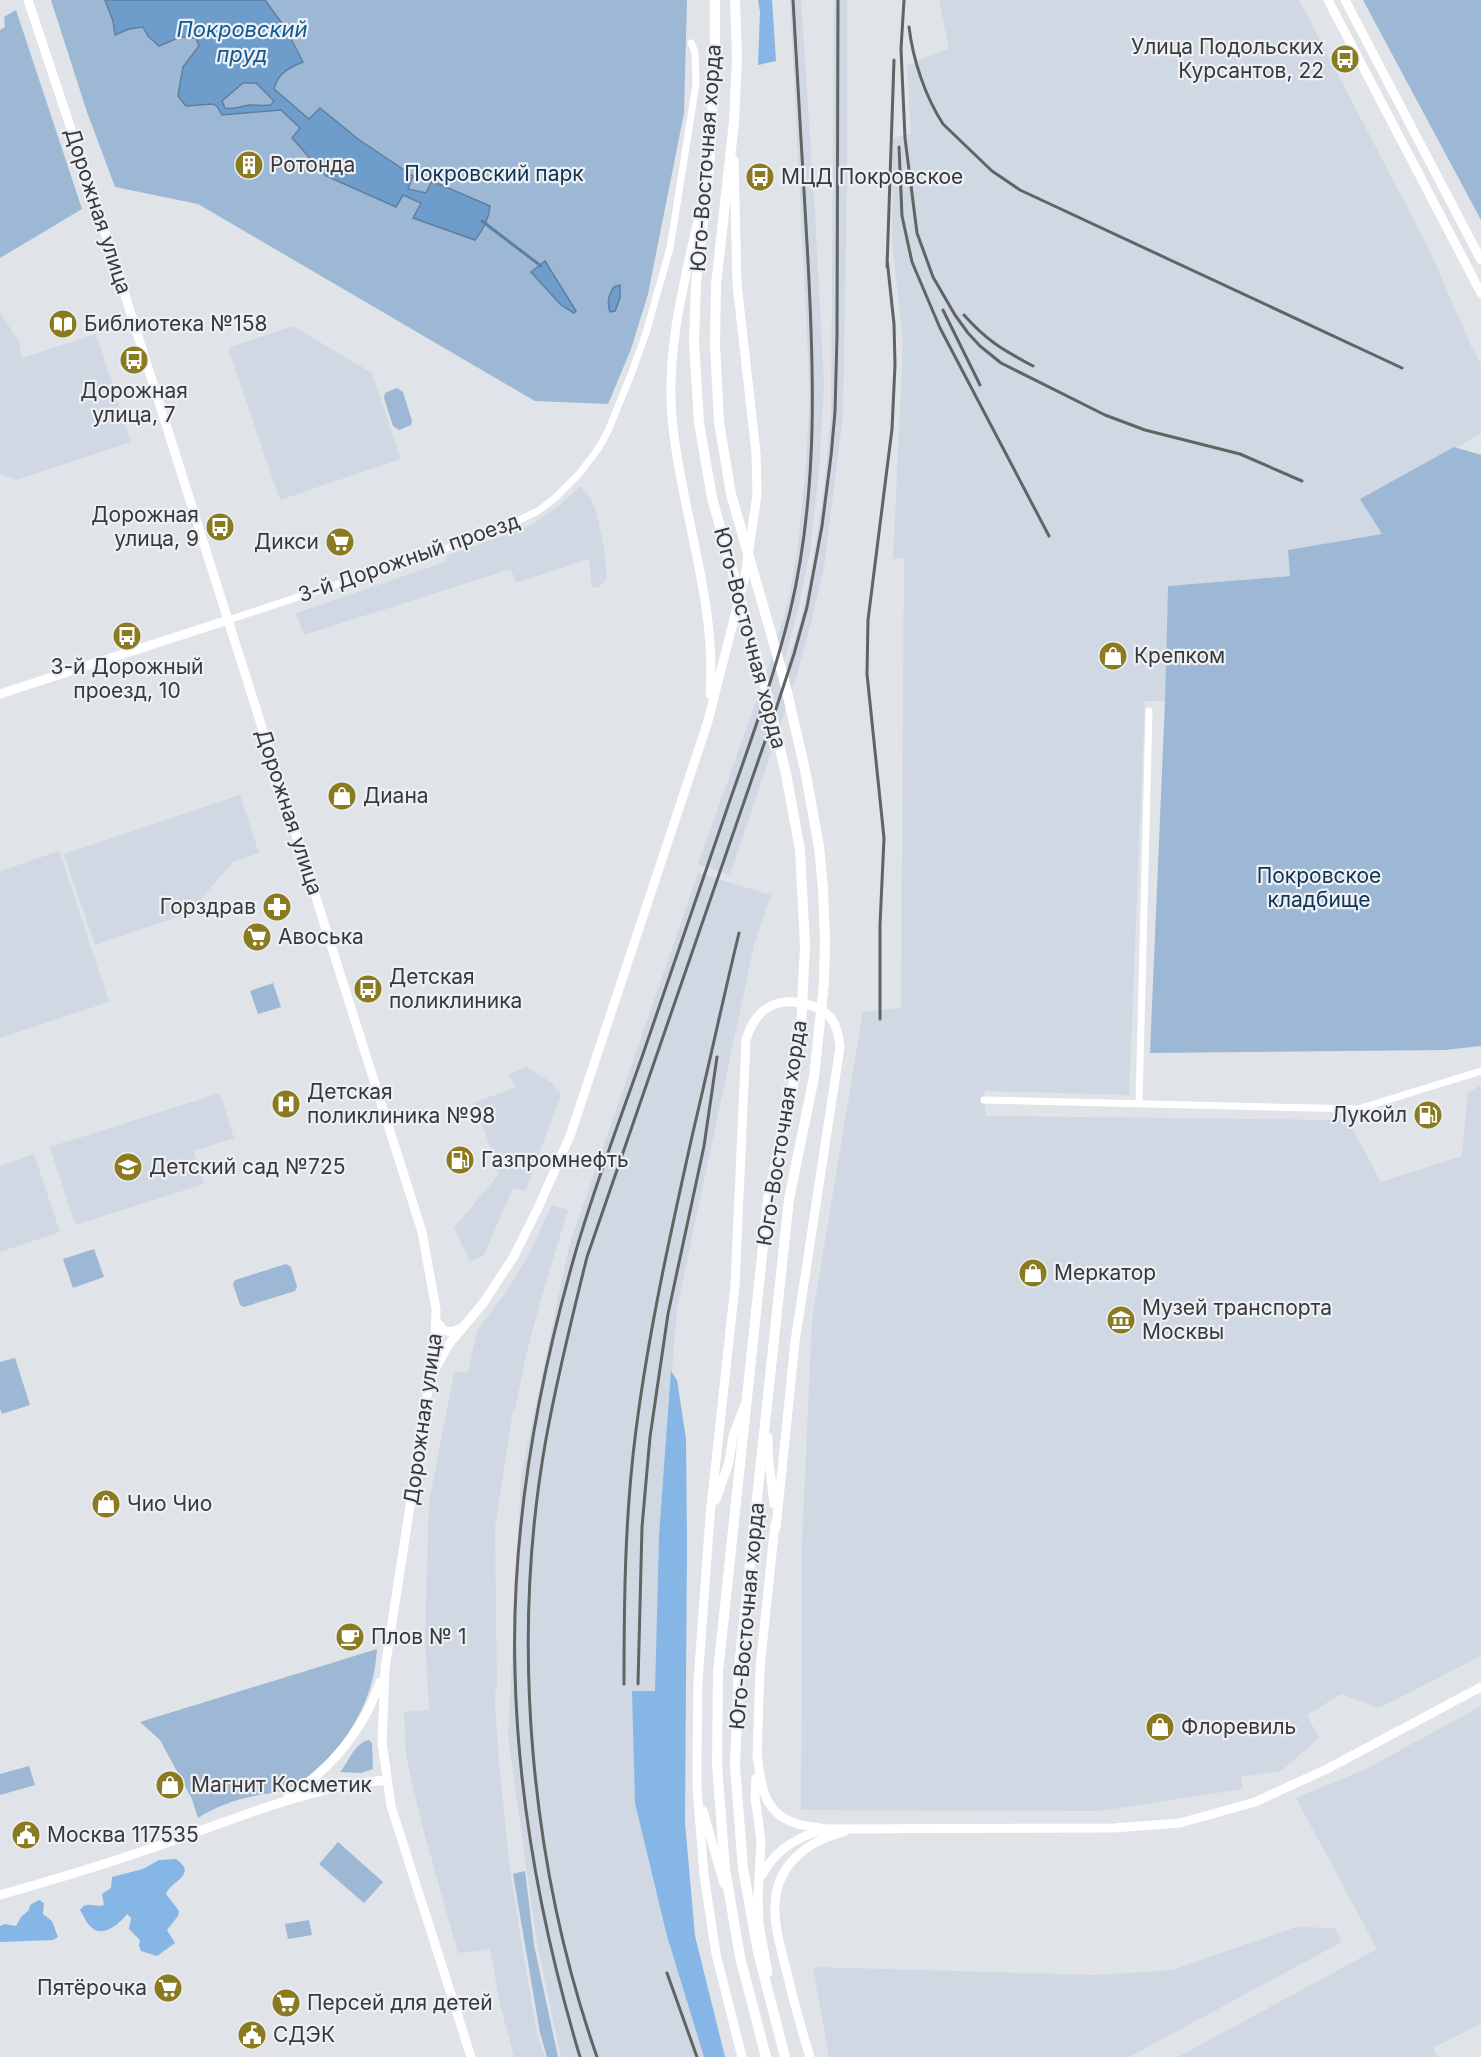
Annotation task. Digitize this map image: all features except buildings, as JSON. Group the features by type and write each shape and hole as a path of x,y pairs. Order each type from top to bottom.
{"main road":[{"name":"Дорожная улица","path":"28,0 98,210 422,1232 431,1275 436,1322 435,1344 385,1668 382,1724 386,1780 391,1806 471,2057"},
{"name":"Юго-Восточная хорда","path":"716,0 709,170 696,283 694,342 699,423 712,498 765,686 786,774 800,850 805,946 801,1029 794,1081 768,1200 718,1672 717,1766 725,1869 740,1958 766,2057"},
{"name":"Юго-Восточная хорда","path":"735,0 737,58 734,122 716,285 715,345 719,422 731,494 784,679 805,770 819,847 823,899 824,983 814,1077 789,1199 739,1667 735,1766 743,1868 758,1952 785,2057"},
{"path":"1328,0 1481,293"},
{"path":"1345,0 1481,260"},
{"path":"431,1379 439,1359 484,1302 514,1256 570,1136 708,721 745,576 757,495 756,453 736,284 734,122"},
{"path":"708,721 712,668 709,633 673,427 671,388 673,348 685,277 709,170"},
{"name":"3-й Дорожный проезд","path":"0,694 228,620"},
{"path":"742,2057 716,1954 704,1875 697,1788 698,1682 710,1516 735,1285 746,1040 753,1021 760,1014 774,1005 792,1000 813,1005 829,1016 839,1036 840,1047 795,1342 760,1668 755,1797 761,1841 759,1924 779,2040"},
{"path":"436,1322 443,1330 451,1332 462,1328"},
{"path":"435,1344 448,1340 462,1328"},
{"path":"710,1516 729,1462 733,1436 746,1402"},
{"path":"768,1404 768,1453 776,1528"},
{"path":"281,1802 324,1770 353,1737 368,1712 385,1668"},
{"path":"757,1753 761,1785 766,1801 779,1814 795,1823 828,1828 1114,1828 1180,1823 1255,1802 1327,1769 1481,1687"},
{"path":"0,1895 146,1850 281,1802 351,1784 386,1780"},
{"path":"697,1788 731,1906"},
{"path":"760,1879 769,1862 793,1840 828,1828"},
{"path":"810,2057 795,2009 778,1937 775,1906 778,1884 785,1869 807,1846 823,1837 864,1828"}],"street":[{"name":"3-й Дорожный проезд","path":"228,620 490,534 538,511 569,486 579,474 608,431 632,372 646,333 670,249 696,84 695,52 691,43"},
{"path":"1139,1103 1149,711"},
{"path":"984,1100 1358,1109 1481,1071"}],"shaded area":[{"path":"758,0 772,0 776,61 758,65 760,12"},
{"path":"790,0 801,0 824,384 819,472 810,551 799,606 778,684 781,686 801,618 812,567 824,489 831,413 834,0 847,0 843,415 824,567 811,623 796,678 730,875 698,864 769,665 788,603 797,554 805,478 810,395"},
{"path":"939,0 1299,0 1430,251 1472,348 1481,363 1481,434 1360,499 1382,534 1289,550 1291,576 1168,586 1165,701 1145,701 1129,1095 985,1091 984,1100 986,1116 1348,1120 1381,1182 1462,1156 1468,1093 1481,1085 1481,1656 1379,1708 1341,1694 1307,1715 1319,1738 1281,1771 1242,1776 1242,1789 1100,1811 801,1810 802,1543 812,1319 863,1012 901,1008 904,558 893,559 903,341 892,244 893,138 911,134 907,65 949,48"},
{"path":"0,313 19,341 22,358 96,334 131,442 16,480 0,474"},
{"path":"293,326 372,373 401,459 280,500 228,348"},
{"path":"580,486 591,498 604,549 607,578 599,587 592,588 589,559 516,583 511,569 304,635 296,613 445,562 448,555 530,526 561,504"},
{"path":"240,795 259,853 233,862 189,913 95,945 64,854"},
{"path":"59,851 109,1002 0,1038 0,871"},
{"path":"698,873 771,895 754,945 677,1308 659,1535 655,1691 632,1692 667,1936 704,2057 561,2057 537,1943 508,1737 521,1476 569,1246"},
{"path":"527,1067 552,1083 561,1094 526,1189 523,1191 513,1188 484,1255 470,1262 454,1228 499,1174 475,1102 515,1088 509,1074"},
{"name":"Детский сад №725","path":"220,1093 234,1138 194,1151 204,1184 75,1225 50,1147"},
{"path":"34,1154 60,1232 0,1252 0,1166"},
{"path":"552,1205 568,1210 540,1302 515,1410 513,1410 495,1528 497,1690 495,1691 495,1705 499,1761 510,1869 537,2033 545,2057 514,2057 500,2004 490,1949 458,1953 421,1821 406,1756 404,1712 429,1710 425,1634 429,1503 453,1377 457,1371 468,1373 477,1330 505,1294 529,1254"},
{"path":"671,1371 677,1380 686,1439 685,1823 695,1936 725,2057 704,2057 667,1936 635,1803 632,1691 655,1691 659,1535"},
{"path":"1481,1706 1481,2024 1433,2048 1438,2057 1178,2057 1377,1949 1296,1798 1366,1769"},
{"path":"176,1859 185,1869 184,1874 166,1894 179,1911 178,1916 167,1930 175,1943 157,1956 141,1951 140,1940 129,1929 131,1918 127,1914 120,1922 106,1931 96,1930 88,1924 80,1910 85,1905 104,1905 102,1894 111,1888 112,1877 143,1869 159,1860"},
{"path":"39,1900 44,1903 43,1914 52,1921 58,1937 53,1940 0,1942 0,1926 5,1924 16,1926 29,1910 30,1905"},
{"path":"1296,1927 1335,1928 1342,1942 1129,2057 829,2057 813,1967 1094,1975 1172,1970"}],"green space":[{"name":"Покровский парк","path":"51,0 687,0 684,113 648,294 631,349 608,404 535,401 198,204 115,187 87,112"},
{"path":"1363,0 1481,0 1481,220"},
{"path":"16,10 82,209 0,258 0,30 5,27 4,17"},
{"path":"397,388 403,392 412,421 411,425 399,430 393,426 384,398 385,393"},
{"name":"Покровское кладбище","path":"1454,447 1481,455 1481,1046 1445,1050 1150,1053 1168,586 1290,576 1288,550 1382,534 1360,499"},
{"path":"273,983 281,1007 258,1014 250,991"},
{"path":"94,1249 104,1277 73,1288 63,1259"},
{"path":"286,1264 291,1267 297,1287 295,1291 244,1307 240,1305 233,1284 235,1280"},
{"path":"15,1358 30,1405 2,1414 0,1409 0,1362"},
{"path":"377,1649 375,1669 367,1698 349,1733 323,1764 293,1786 232,1802 198,1818 192,1799 160,1740 140,1722"},
{"path":"369,1740 372,1743 373,1769 361,1773 340,1772 359,1745"},
{"path":"29,1766 35,1785 0,1795 0,1774"},
{"path":"338,1842 383,1882 364,1903 319,1864"},
{"path":"525,1871 534,1945 558,2057 547,2057 540,2033 513,1874"},
{"path":"309,1920 312,1935 288,1939 285,1924"}],"water":[{"name":"Покровский пруд","path":"105,0 265,0 286,29 303,62 285,72 278,79 274,89 309,119 320,108 358,139 413,176 408,189 426,193 432,181 490,206 483,228 475,240 413,218 421,203 403,195 396,207 326,176 292,138 300,128 281,110 222,115 217,106 212,104 186,106 178,96 183,67 199,46 196,38 180,37 159,46 148,36 143,27 129,29 115,35 113,21","holes":["243,83 256,83 274,101 271,105 225,108 222,101"]},
{"path":"545,261 576,311 574,313 561,305 531,272"},
{"path":"620,285 620,298 615,311 610,312 609,296 614,287"}],"waterway":[{"path":"482,221 541,266"}],"railway":[{"path":"580,2057 544,1915 521,1770 515,1672 515,1620 522,1514 538,1408 561,1304 582,1229 762,708 784,636 799,566 810,475 812,382 793,0"},
{"path":"597,2057 574,1984 556,1908 542,1830 533,1751 529,1672 529,1593 535,1515 550,1416 587,1257 774,715 807,607 822,526 835,412 838,0"},
{"path":"904,0 901,49 905,138 917,233 933,277 968,333 1001,363 1105,415 1145,430 1240,454 1302,481"},
{"path":"909,27 913,52 921,77 943,124 992,171 1020,190 1402,368"},
{"path":"887,267 894,60"},
{"path":"899,147 902,216 912,262 940,328 1049,536"},
{"path":"880,1019 880,925 884,838 867,674 868,620 892,429 894,324 887,259"},
{"path":"943,310 980,385"},
{"path":"964,315 980,332 996,344 1033,366"},
{"path":"624,1684 627,1525 641,1392 669,1243 739,933"},
{"path":"638,1684 642,1527 650,1437 668,1314 704,1146 717,1057"},
{"path":"667,1973 697,2057"}],"place":[{"name":"Улица Подольских Курсантов, 22","path":"1345,59"},
{"name":"Ротонда","path":"249,165"},
{"name":"МЦД Покровское","path":"760,177"},
{"name":"Библиотека №158","path":"63,324"},
{"name":"Дорожная улица, 7","path":"134,360"},
{"name":"Дорожная улица, 9","path":"220,527"},
{"name":"Дикси","path":"340,542"},
{"name":"3-й Дорожный проезд, 10","path":"127,636"},
{"name":"Крепком","path":"1113,656"},
{"name":"Диана","path":"342,796"},
{"name":"Горздрав","path":"277,907"},
{"name":"Авоська","path":"257,937"},
{"name":"Детская поликлиника","path":"368,989"},
{"name":"Детская поликлиника №98","path":"286,1104"},
{"name":"Лукойл","path":"1428,1115"},
{"name":"Газпромнефть","path":"460,1160"},
{"name":"Детский сад №725","path":"128,1167"},
{"name":"Меркатор","path":"1033,1273"},
{"name":"Музей транспорта Москвы","path":"1121,1320"},
{"name":"Чио Чио","path":"106,1504"},
{"name":"Плов № 1","path":"350,1637"},
{"name":"Флоревиль","path":"1160,1727"},
{"name":"Магнит Косметик","path":"170,1785"},
{"name":"Москва 117535","path":"26,1835"},
{"name":"Пятёрочка","path":"168,1988"},
{"name":"Персей для детей","path":"286,2003"},
{"name":"СДЭК","path":"252,2035"}]}
